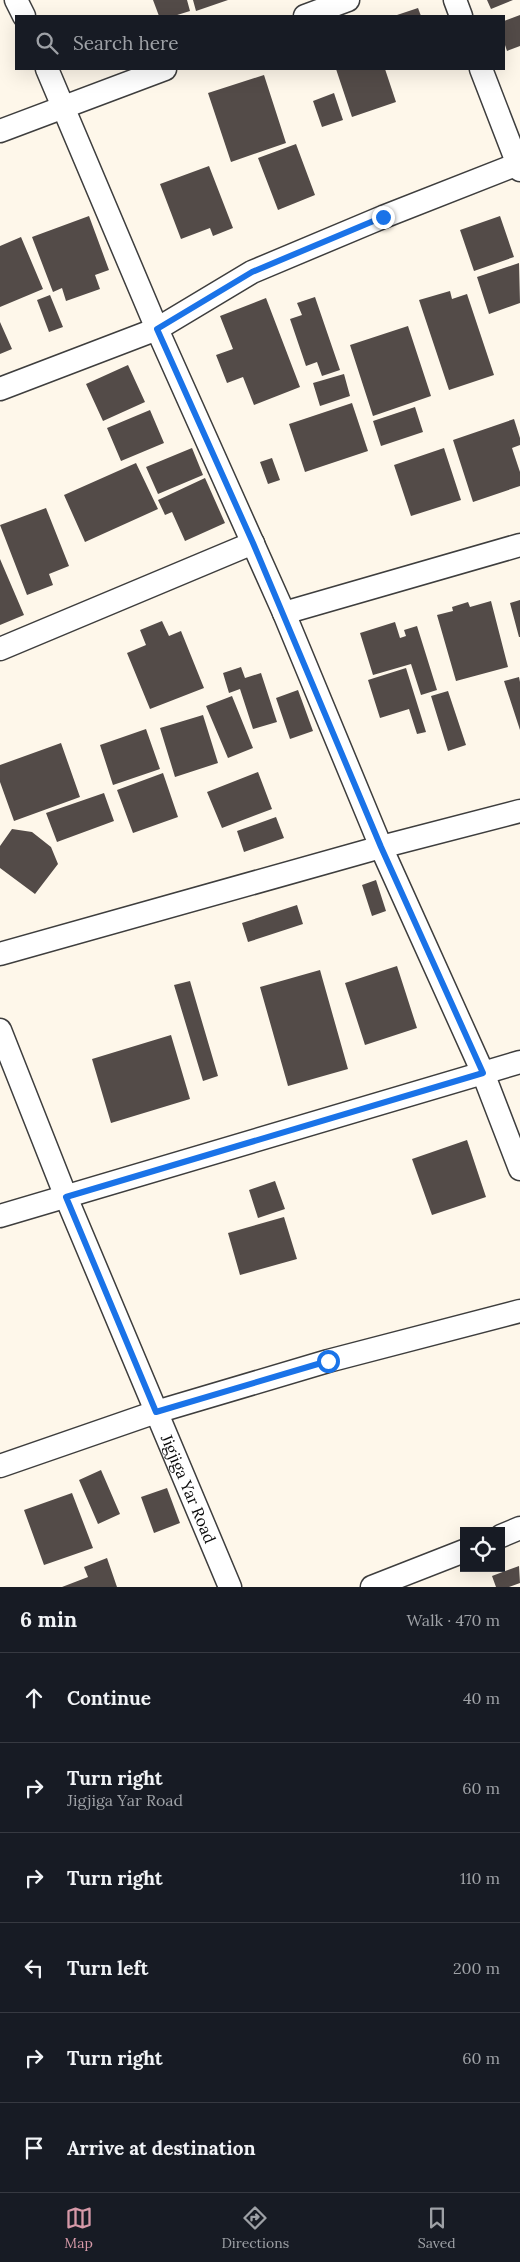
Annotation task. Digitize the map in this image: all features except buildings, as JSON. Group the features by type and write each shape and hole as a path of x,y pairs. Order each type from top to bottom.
{"street":[{"path":"16,0 24,15"},
{"path":"308,15 348,0"},
{"path":"455,0 461,15"},
{"path":"47,70 157,329 284,613 381,847 483,1073 520,1169"},
{"path":"0,131 162,70"},
{"path":"0,389 157,329 252,272 383,217 519,167 481,70"},
{"path":"0,648 253,543"},
{"path":"284,613 520,545"},
{"path":"0,954 381,847 520,811"},
{"name":"Jigjiga Yar Road","path":"0,1030 66,1197 230,1587"},
{"path":"0,1216 520,1062"},
{"path":"0,1466 156,1412 328,1361 520,1310"},
{"path":"505,1534 520,1528"},
{"path":"372,1587 460,1553"}],"route":[{"path":"328,1361 156,1412 66,1197 483,1073 381,847 284,613 157,329 252,272 383,217"}]}
